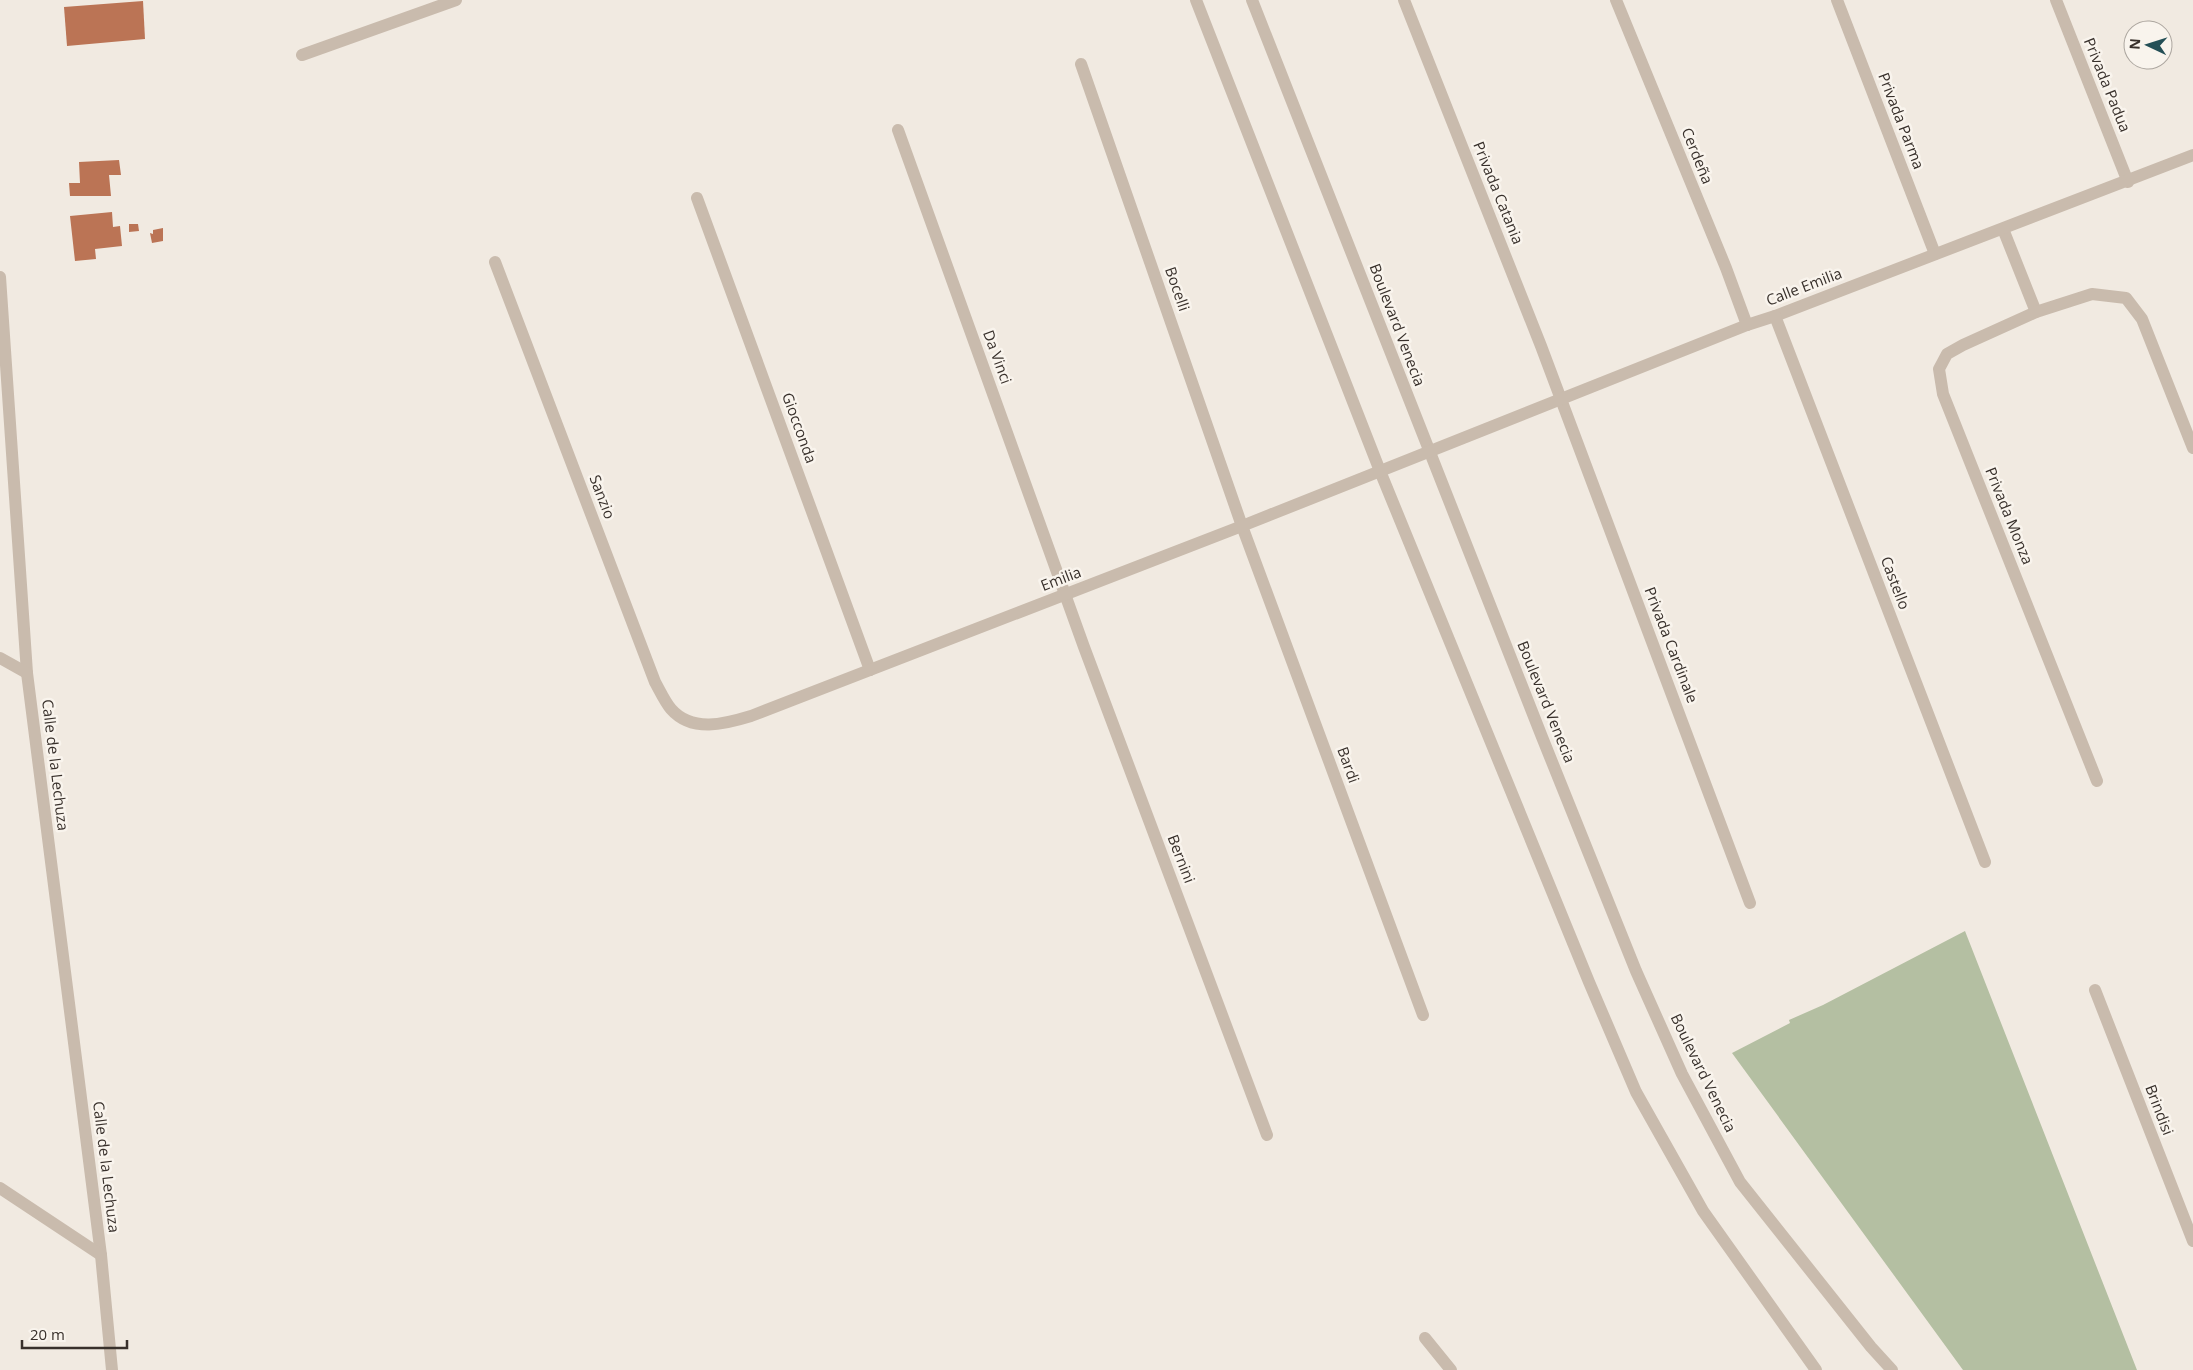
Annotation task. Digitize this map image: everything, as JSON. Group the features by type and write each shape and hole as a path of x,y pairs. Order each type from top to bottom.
{"street":[{"path":"1196,0 1380,471 1589,982 1636,1092 1703,1211 1816,1370"},
{"name":"Boulevard Venecia","path":"1252,0 1429,452 1626,944 1682,1074 1740,1182 1871,1347 1892,1370"},
{"name":"Privada Catania","path":"1404,0 1560,399"},
{"name":"Cerdeña","path":"1616,0 1726,268 1747,325"},
{"name":"Privada Parma","path":"1837,0 1935,254"},
{"name":"Privada Padua","path":"2056,0 2128,182"},
{"path":"302,56 451,1"},
{"name":"Bocelli","path":"1081,64 1242,526"},
{"name":"Da Vinci","path":"898,130 1067,594"},
{"name":"Calle Emilia","path":"1429,452 1747,325 2128,182 2193,155"},
{"name":"Giocconda","path":"697,198 870,670"},
{"path":"2003,229 2036,312"},
{"name":"Sanzio","path":"495,262 655,682 671,709 683,719 702,725"},
{"name":"Calle de la Lechuza","path":"0,277 2,330 27,673 101,1255 112,1370"},
{"name":"Privada Monza","path":"2097,781 1942,394 1939,369 1946,354 2036,312 2092,294 2126,298 2142,319 2193,448"},
{"name":"Castello","path":"1775,316 1986,862"},
{"name":"Privada Cardinale","path":"1560,399 1750,903"},
{"name":"Emilia","path":"702,725 729,723 751,716 1429,452"},
{"name":"Bardi","path":"1242,526 1423,1015"},
{"name":"Bernini","path":"1067,594 1088,656 1267,1135"},
{"path":"0,658 27,673"},
{"name":"Brindisi","path":"2095,990 2193,1241"},
{"name":"Calle de la Lechuza","path":"0,1188 101,1255"},
{"path":"1425,1338 1451,1370"}],"green space":[{"path":"1965,931 2137,1370 1963,1370 1732,1053 1790,1023 1789,1020 1823,1005"}],"building":[{"path":"143,1 145,39 67,46 64,7"},
{"path":"119,160 121,175 109,175 111,196 70,196 69,183 80,183 79,162"},
{"path":"112,212 113,227 120,226 122,246 95,249 96,259 75,261 70,216"},
{"path":"129,224 138,224 139,231 129,232"},
{"path":"163,228 163,241 152,243 150,233 153,234 153,230"}]}
